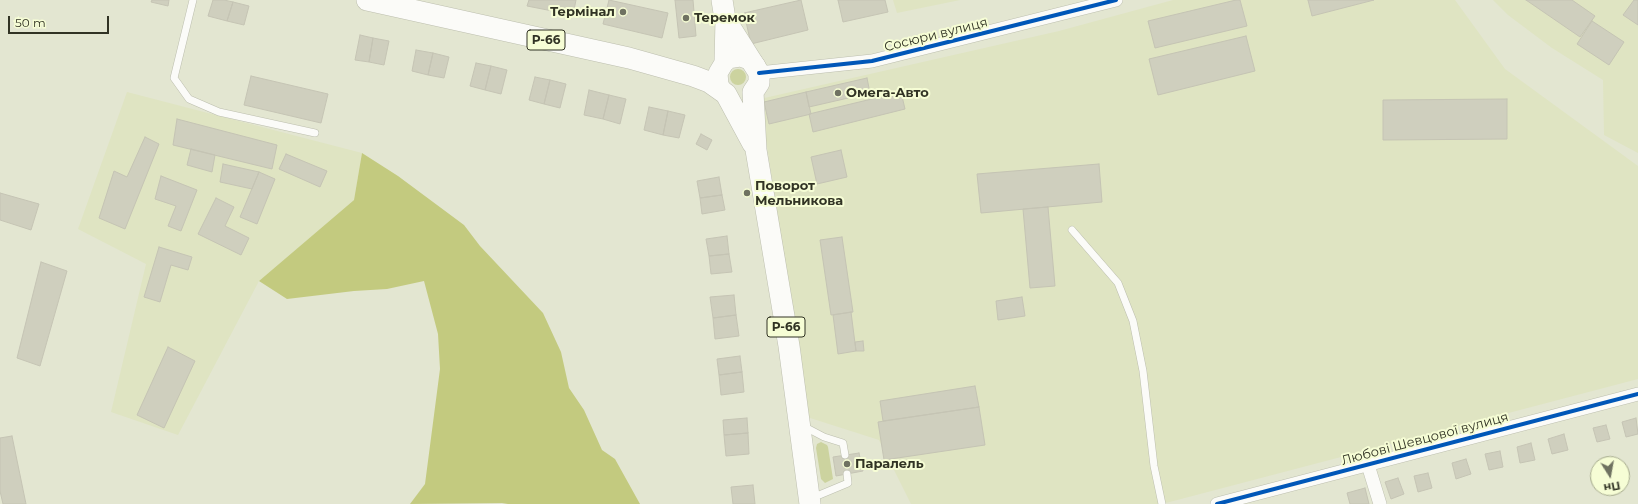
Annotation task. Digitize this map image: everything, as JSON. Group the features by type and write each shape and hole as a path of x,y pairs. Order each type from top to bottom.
{"main road":[{"name":"Р-66","path":"367,0 651,63 709,82 724,92 756,150"},
{"path":"724,9 724,63"},
{"path":"724,9 757,69"},
{"path":"753,92 747,97 732,98 724,92 719,85 718,73 724,63 735,57 741,57 752,62 757,69"},
{"name":"Р-66","path":"757,69 759,83 753,92 756,150 789,346 810,501"}],"street":[{"name":"Сосюри вулиця","path":"757,69 872,61 1116,0"},
{"name":"Любові Шевцової вулиця","path":"1217,504 1638,394"},
{"path":"1368,465 1380,504"}],"lane":[{"path":"193,0 174,78 189,99 219,112 315,133"},
{"path":"1072,230 1118,283 1134,321 1143,372 1154,466 1162,504"},
{"path":"800,425 824,437 843,444 845,455"},
{"path":"810,501 848,483 847,474"}],"shaded area":[{"path":"893,0 960,0 897,13"},
{"path":"1173,0 1455,0 1505,69 1638,166 1638,379 1162,504 911,504 879,440 807,417 760,99 1059,31"},
{"path":"1493,0 1638,0 1638,153 1604,135 1603,80 1552,48 1508,15"},
{"path":"738,69 745,74 746,77 741,84 738,85 731,80 730,77 735,70"},
{"path":"127,92 362,153 354,200 259,281 178,435 111,412 146,264 78,229"},
{"path":"821,442 828,447 833,479 825,483 821,479 816,448 817,444"}],"green space":[{"path":"362,153 398,176 464,225 480,246 543,313 561,352 569,388 584,410 602,450 615,459 640,504 410,504 425,484 440,369 438,334 424,281 387,289 354,291 287,299 259,281 354,200"}],"building":[{"path":"152,0 169,0 168,6 151,2"},
{"path":"213,0 233,2 227,21 208,16"},
{"path":"529,0 576,0 573,15 527,6"},
{"path":"609,0 668,13 662,38 603,24"},
{"name":"Теремок","path":"675,0 693,0 696,36 679,38"},
{"path":"801,0 808,30 751,44 744,13"},
{"path":"838,0 885,0 888,12 843,22"},
{"path":"1240,0 1247,26 1155,48 1148,21"},
{"path":"1308,0 1374,0 1312,16"},
{"path":"1526,0 1572,0 1595,16 1580,37"},
{"path":"1634,0 1638,0 1638,25 1623,15"},
{"path":"233,2 249,6 244,25 227,21"},
{"path":"1592,21 1624,42 1609,65 1577,44"},
{"path":"360,35 373,38 369,62 355,60"},
{"path":"1246,36 1255,71 1158,95 1149,59"},
{"path":"373,38 389,41 384,65 369,62"},
{"path":"416,50 433,53 428,75 412,71"},
{"path":"433,53 449,57 444,78 428,75"},
{"path":"476,63 491,66 485,90 470,86"},
{"path":"491,66 507,70 501,94 485,90"},
{"path":"251,76 328,94 321,123 244,105"},
{"path":"535,77 550,80 544,104 529,100"},
{"name":"Омега-Авто","path":"867,78 870,93 809,107 806,92"},
{"path":"550,80 566,84 560,108 544,104"},
{"path":"589,90 609,95 603,119 584,115"},
{"path":"806,92 811,114 769,124 764,102"},
{"path":"901,92 905,109 813,132 809,114"},
{"path":"609,95 626,99 620,124 603,119"},
{"path":"1507,99 1507,139 1383,140 1383,100"},
{"path":"649,107 668,111 663,135 644,130"},
{"path":"668,111 685,115 679,138 663,135"},
{"path":"177,119 277,145 272,169 173,145"},
{"path":"701,134 712,140 707,150 696,144"},
{"path":"145,137 159,144 125,229 99,218 114,171 127,177"},
{"path":"191,149 215,155 212,172 187,165"},
{"path":"841,150 847,177 817,184 811,157"},
{"path":"286,154 327,171 320,187 279,169"},
{"path":"223,164 259,172 252,189 220,182"},
{"path":"1099,164 1102,202 981,213 977,174"},
{"path":"259,172 275,179 257,224 240,217"},
{"path":"161,176 197,190 181,231 168,226 176,206 155,199"},
{"path":"719,177 722,195 700,198 697,181"},
{"path":"0,193 39,204 31,230 0,220"},
{"path":"722,195 725,210 702,214 700,198"},
{"path":"216,198 234,207 225,226 249,238 241,255 198,234"},
{"path":"1048,207 1055,286 1030,288 1023,209"},
{"path":"727,236 729,254 709,256 706,239"},
{"path":"842,237 853,312 831,315 820,240"},
{"path":"159,247 192,257 188,270 171,265 160,302 144,297"},
{"path":"729,254 732,272 711,274 709,256"},
{"path":"41,262 67,271 40,366 17,358"},
{"path":"734,295 736,315 713,318 710,297"},
{"path":"1022,297 1025,316 998,320 996,301"},
{"path":"851,312 856,351 838,354 833,315"},
{"path":"736,315 739,336 715,339 713,318"},
{"path":"863,341 864,351 856,351 855,342"},
{"path":"168,347 195,361 164,428 137,415"},
{"path":"740,356 742,372 719,375 717,359"},
{"path":"742,372 744,392 721,395 719,375"},
{"path":"975,386 979,407 883,421 880,401"},
{"path":"979,407 985,445 884,460 878,422"},
{"path":"747,418 748,433 724,435 723,420"},
{"path":"1636,418 1638,434 1626,437 1622,422"},
{"path":"1606,425 1610,439 1597,442 1593,428"},
{"path":"748,433 749,454 726,456 724,435"},
{"path":"1564,434 1568,450 1552,454 1548,439"},
{"path":"12,436 26,504 3,504 0,491 0,438"},
{"path":"1531,443 1535,460 1520,463 1517,447"},
{"path":"1500,451 1503,467 1489,470 1485,454"},
{"name":"Паралель","path":"859,453 863,471 836,476 833,457"},
{"path":"1466,459 1471,474 1456,479 1452,463"},
{"path":"1428,473 1432,488 1418,492 1414,476"},
{"path":"1398,478 1404,494 1391,499 1385,482"},
{"path":"753,485 755,504 733,504 731,487"},
{"path":"1365,488 1369,504 1350,504 1347,493"}],"cycle path":[{"path":"759,73 872,61 1116,0"},
{"path":"1217,504 1638,394"}],"place":[{"name":"Термінал","path":"623,12"},
{"name":"Теремок","path":"686,18"},
{"name":"Омега-Авто","path":"838,93"},
{"name":"Поворот Мельникова","path":"747,193"},
{"name":"Паралель","path":"847,464"}]}
